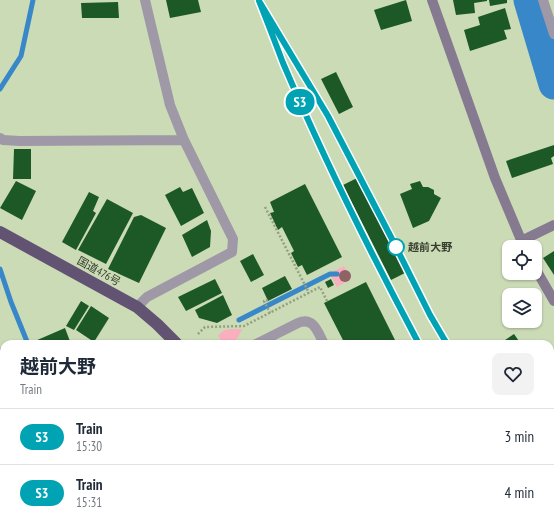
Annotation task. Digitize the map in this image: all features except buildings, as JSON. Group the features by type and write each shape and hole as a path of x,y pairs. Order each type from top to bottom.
{"highway":[{"name":"国道476号","path":"0,232 137,307 173,340"}],"street":[{"path":"137,307 147,297 232,252 233,239 184,140 170,105 145,0"},
{"path":"432,0 495,178 520,240"},
{"path":"543,0 554,34"},
{"path":"0,138 3,140 20,141 184,140"},
{"path":"529,240 554,225"},
{"path":"542,280 554,301"},
{"path":"264,340 302,321 307,321 314,324 322,340"}],"path":[{"path":"265,207 309,293"},
{"path":"198,334 205,327 244,326 320,287 327,301"},
{"path":"268,300 264,301 270,312"}],"shaded area":[{"path":"344,266 351,279 337,287 331,276 332,272"},
{"path":"242,329 236,340 220,340 218,336 226,330"}],"waterway":[{"path":"0,89 21,56 33,0"},
{"path":"529,0 554,84"},
{"path":"0,269 26,340"},
{"path":"239,320 330,274 337,274"}],"railway":[{"path":"259,0 328,116 430,315 445,340"},
{"path":"268,24 320,146 378,265 417,340"}],"train":[{"name":"S3","path":"417,340 340,188 309,122 259,1 328,116 430,315 445,340"}],"place":[{"name":"越前大野","path":"396,247"}]}
